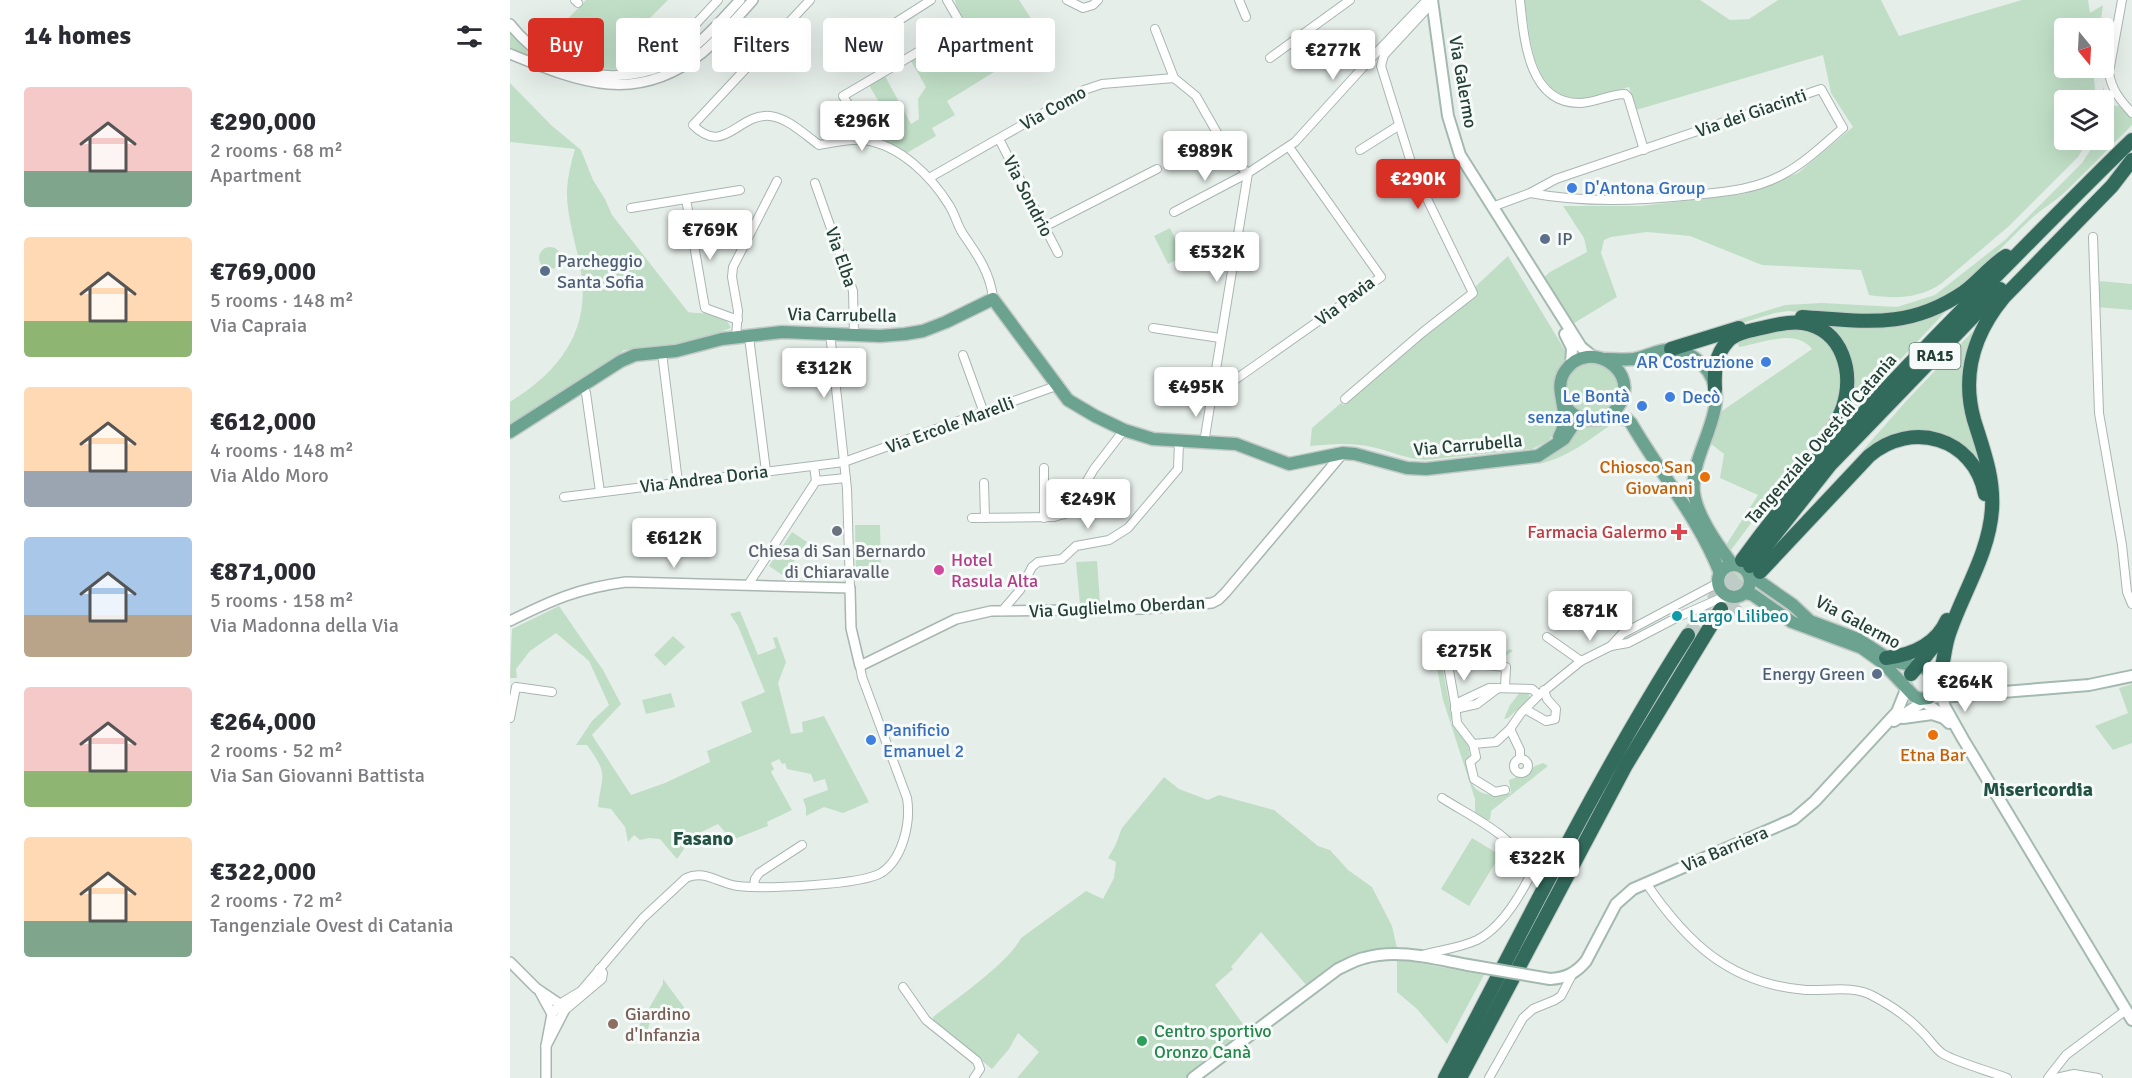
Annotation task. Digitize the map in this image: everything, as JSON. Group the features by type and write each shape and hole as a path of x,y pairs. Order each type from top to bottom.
{"highway":[{"name":"Tangenziale Ovest di Catania","path":"1745,566 1772,520 1905,368 2132,140"},
{"name":"Tangenziale Ovest di Catania","path":"1745,566 1830,465 1914,377 2132,158"},
{"path":"1942,682 1948,634 1980,561 1990,524 1992,498 1990,475 1971,407 1970,395 1971,360 1976,342 1990,316 2004,297 2112,186 2132,158"},
{"path":"1671,349 1782,318 1872,322 1902,319 1921,314 1960,294 1997,262 2035,236"},
{"path":"1715,389 1716,362 1721,350 1730,339 1756,329 1780,324 1801,323 1822,330 1837,344 1847,369 1846,394 1836,423 1816,452 1758,524 1745,566"},
{"path":"1745,566 1875,451 1889,442 1906,437 1935,439 1956,449 1973,464 1983,484 1986,506 1977,551 1943,630 1932,650 1910,678"},
{"path":"1460,1078 1626,765 1692,655 1724,612"},
{"path":"1445,1078 1612,760 1657,684 1683,628"},
{"path":"1886,658 1918,650 1943,630"}],"main road":[{"name":"Via Galermo","path":"1431,1 1452,130 1460,155 1525,260"},
{"path":"1525,260 1581,347 1592,356"},
{"path":"1525,260 1539,290 1571,344 1573,354 1571,364 1561,380 1564,425 1553,447"},
{"name":"Via Carrubella","path":"510,432 635,355 662,353 782,332 892,336 922,331 993,299 1025,340 1056,386 1073,404 1124,430 1153,439 1242,446 1288,464 1343,453 1366,455 1407,468 1425,469 1532,457 1553,447"},
{"path":"1571,364 1581,358 1592,356 1606,359 1635,359 1671,349 1687,353 1699,362 1708,372 1715,389"},
{"path":"1606,359 1620,372 1624,390 1621,403 1607,417"},
{"name":"Via Galermo","path":"1715,389 1715,413 1701,451 1694,486 1694,495 1703,518 1745,566 1810,621 1858,639 1898,664 1910,678"},
{"path":"1564,404 1570,412 1583,419 1598,420 1607,417 1627,419 1631,423 1713,556 1721,592 1729,597 1738,597 1746,593 1750,585 1745,566 1725,567 1719,578"},
{"path":"1553,447 1564,438 1574,424 1583,419"},
{"name":"Via Galermo","path":"1746,593 1754,595 1799,625 1862,648 1910,678"},
{"path":"1885,726 1897,712 1910,678 1931,670 1942,682 1953,688 1989,692"},
{"path":"1942,682 1964,694 2089,685 2132,676"},
{"path":"1910,678 1909,693 1925,700 1963,739"},
{"path":"1885,726 1937,692 1942,682"},
{"path":"1942,682 1945,707 2129,1007 2132,1020"},
{"path":"1958,728 1955,710 1959,699 1964,694"},
{"path":"1897,719 1932,714 1945,719"},
{"name":"Via Barriera","path":"1573,973 1586,961 1616,904 1633,889 1794,819 1815,801 1885,726"},
{"path":"1193,1078 1338,969 1365,957 1398,954 1417,956 1550,979 1573,973"}],"street":[{"path":"700,19 718,0"},
{"path":"510,54 565,76 593,79 634,74 670,62 695,46 740,0"},
{"path":"510,24 529,45 568,68 612,85 638,83 681,67 707,48 753,0"},
{"path":"810,0 693,125 707,136 719,137 756,117 773,117 794,126 819,145 862,139 872,141 903,156 929,178 950,206 962,233 976,251 992,287 993,299"},
{"path":"903,18 931,0"},
{"path":"866,133 843,96 962,26 947,0"},
{"path":"1067,0 1083,8 1093,5 1098,0"},
{"path":"1239,0 1246,17"},
{"path":"1270,58 1350,0"},
{"path":"1518,0 1530,63 1541,84 1553,96 1571,103 1591,102 1625,94 1628,97 1644,150"},
{"path":"2122,0 2109,72 2113,89 2129,109"},
{"path":"1345,399 1408,344 1473,293 1414,172 1381,66 1384,55 1431,1"},
{"path":"1174,212 1248,173 1289,147 1376,53 1431,1"},
{"path":"1155,29 1174,78 1196,96 1232,159 1248,173"},
{"name":"Via Como","path":"929,178 1091,87 1115,82 1174,78"},
{"name":"Via dei Giacinti","path":"1492,207 1530,193 1556,179 1821,89 1843,128 1782,176 1749,188 1650,199 1598,201 1564,199 1530,193"},
{"path":"1360,150 1398,126"},
{"name":"Via Sondrio","path":"999,139 1058,253"},
{"name":"Via Pavia","path":"1212,396 1381,277 1289,147"},
{"path":"1044,227 1157,169"},
{"path":"1204,443 1248,173"},
{"path":"766,471 732,277 733,267 777,181"},
{"name":"Via Elba","path":"815,183 853,291 854,334"},
{"path":"631,208 740,190"},
{"path":"686,199 705,308 738,320"},
{"path":"2093,237 2099,413 2122,545 2127,592 2132,604"},
{"path":"1154,328 1220,338"},
{"path":"552,1014 602,979 603,973 599,969 643,918 686,878 704,874 732,885 754,886 804,885 861,880 880,873 898,856 908,817 907,798 861,677 851,628 846,478 830,333"},
{"path":"662,353 678,482"},
{"path":"963,355 984,413"},
{"path":"582,386 586,393 600,492"},
{"name":"Via Ercole Marelli","path":"844,462 1056,386"},
{"path":"972,518 1044,518 1059,517 1068,513 1094,469 1124,430"},
{"path":"1002,611 1020,590 1032,567 1038,562 1062,559 1076,546 1109,540 1128,528 1178,469 1179,442"},
{"name":"Via Guglielmo Oberdan","path":"860,666 956,619 991,611 1143,609 1202,604 1218,600 1343,453"},
{"name":"Via Andrea Doria","path":"564,497 844,462"},
{"path":"748,585 816,482 814,466"},
{"path":"1044,468 1044,518"},
{"path":"816,482 846,478"},
{"path":"984,483 985,518"},
{"path":"1611,646 1622,634 1673,608 1719,578"},
{"path":"510,621 552,600 598,586 626,582 850,588"},
{"path":"1473,744 1496,742 1541,692 1581,661 1611,646 1683,628 1719,599 1729,597"},
{"path":"1673,608 1683,628"},
{"path":"1547,637 1581,661"},
{"path":"1474,655 1485,665 1506,667 1501,688"},
{"path":"1448,665 1456,723 1473,744 1476,757 1470,762 1474,779 1495,792 1505,790"},
{"path":"510,718 516,687 552,692"},
{"path":"1455,706 1489,688 1532,689 1541,692 1556,709 1555,719 1546,721 1525,709"},
{"path":"1510,729 1520,750 1520,759"},
{"path":"1417,956 1458,946 1486,935 1500,922 1530,874 1521,856 1506,840 1442,798"},
{"path":"754,886 754,879 759,873 802,845"},
{"path":"1646,883 1683,931 1734,970 1749,978 1778,987 1862,991 1897,1011 1921,1030 1943,1054 2007,1078"},
{"path":"510,962 536,988 549,1005 552,1014 546,1046 544,1068 546,1078"},
{"name":"Via Barriera","path":"1489,1078 1523,1018 1533,1009 1561,996 1573,973"},
{"path":"903,987 927,1020 977,1061 980,1069 974,1078"},
{"path":"536,988 563,1007"},
{"path":"546,1046 563,1007"},
{"path":"2048,1078 2066,1054 2129,1007"},
{"path":"2056,1078 2074,1074 2098,1078"}],"green space":[{"path":"586,0 668,0 650,18 616,18 616,69 604,69 604,18 569,18"},
{"path":"955,0 1019,0 1031,18 962,18"},
{"path":"1524,0 1700,0 1730,20 1749,19 1778,0 1881,0 1899,36 2022,0 2088,0 2090,13 2103,5 2101,18 2054,18 2054,78 2094,78 2095,90 2054,90 2054,150 2082,150 2078,157 2009,226 1942,283 1916,295 1888,297 1869,295 1861,270 1762,265 1690,236 1647,232 1604,240 1601,253 1617,297 1571,325 1541,280 1550,272 1587,252 1584,238 1563,206 1640,206 1744,194 1798,173 1853,127 1831,93 1823,55 1636,110 1629,87 1586,99 1564,96 1552,88 1543,76 1532,47"},
{"path":"510,31 528,48 528,57 510,50"},
{"path":"916,58 916,70 911,61"},
{"path":"564,72 587,77 586,78"},
{"path":"917,72 994,72 947,101 955,115 932,128 936,136 905,154 883,143 896,132 869,85 885,76 911,124 919,119 918,99 926,87"},
{"path":"510,83 551,125 581,150 593,180 612,215 688,312 718,315 728,322 731,328 681,346 624,350 603,367 572,387 567,387 562,393 510,425 510,402 541,379 554,366 574,336 580,319 582,280 567,201 568,179 575,149 510,142"},
{"path":"2114,105 2132,105 2132,125 2114,143"},
{"path":"2090,150 2107,150 2064,193 2032,218 1970,278 1936,300 1916,308 1880,316 1788,311 1676,343 1673,340 1785,305 1822,303 1897,307 1935,295 2005,240 2082,163"},
{"path":"1170,228 1184,256 1168,264 1154,236"},
{"path":"546,247 554,247 561,254 561,262 554,269 546,269 539,262 539,254"},
{"path":"1508,256 1566,352 1559,373 1560,415 1557,429 1548,441 1532,449 1425,460 1359,445 1310,446 1312,428 1341,403 1343,405 1415,343 1478,295 1475,287"},
{"path":"2100,281 2132,284 2132,310 2097,307"},
{"path":"1949,308 1845,418 1851,399 1825,325 1865,328 1894,325"},
{"path":"1792,327 1818,334 1827,342 1835,355 1841,374 1840,393 1834,412 1812,449 1767,502 1731,550 1726,545 1758,495 1720,478 1724,454 1710,443 1722,411 1812,349 1797,339 1768,340 1739,347 1737,340"},
{"path":"1974,330 1965,360 1983,471 1979,463 1903,433 1814,506 1908,399"},
{"path":"1586,361 1608,364 1622,387 1611,411 1585,416 1568,401 1566,387 1568,377"},
{"path":"1607,423 1609,426 1576,449 1539,464 1561,449 1581,424 1595,426"},
{"path":"855,525 880,525 881,574 856,574"},
{"path":"792,532 807,542 784,576 769,566"},
{"path":"1097,561 1100,603 1080,604 1076,562"},
{"path":"1734,571 1741,574 1744,581 1741,588 1734,591 1727,588 1724,581 1727,574"},
{"path":"559,606 603,670 621,704 592,735 631,795 665,783 710,762 707,751 752,732 741,702 765,692 738,626 730,614 740,611 758,655 776,648 773,638 777,637 786,662 778,683 791,734 803,732 802,722 824,716 869,802 843,813 824,807 806,816 803,799 828,790 825,779 814,782 811,774 787,769 785,763 782,764 779,759 771,763 774,769 771,772 792,810 767,822 768,826 732,840 718,824 693,836 677,859 660,839 640,840 634,835 628,842 625,827 611,809 598,807 602,780 599,763 587,745 576,745 592,721 609,705 589,661 556,633 530,651 516,669 517,678 510,678 512,629"},
{"path":"673,636 685,647 665,666 654,655"},
{"path":"1480,641 1493,659 1510,649 1513,651 1496,661 1488,661 1472,650 1460,659 1454,654"},
{"path":"1454,654 1446,661 1441,661 1452,716 1451,723 1468,746 1470,775 1475,788 1492,795 1511,793 1509,780 1543,763 1548,766 1491,811 1490,820 1479,819 1475,813 1475,799 1443,700 1435,658"},
{"path":"2132,684 2132,743 2113,750 2095,726 2128,713 2119,688"},
{"path":"1521,691 1528,691 1530,698 1504,719 1510,705"},
{"path":"671,693 675,707 646,714 642,700"},
{"path":"1164,777 1179,789 1208,800 1219,795 1274,810 1318,846 1330,850 1348,870 1372,887 1392,926 1397,948 1348,958 1307,986 1261,932 1231,967 1233,969 1215,985 1248,1031 1186,1078 1017,1078 1039,1052 1018,1033 1009,1049 992,1069 933,1021 933,1017 1005,959 1021,938 1086,891 1103,899 1114,878 1116,862 1108,858 1122,828"},
{"path":"1472,838 1500,855 1469,906 1441,889"},
{"path":"1397,959 1484,975 1447,1044 1417,1009 1397,992"},
{"path":"663,979 689,1014 685,1019 679,1015 666,1017 661,1008 652,1016 644,1041 637,1029 663,984"}],"tunnel":[{"path":"1688,635 1742,560"},
{"path":"1721,609 1750,566"},
{"path":"1728,614 1760,572"}],"place":[{"name":"D'Antona Group","path":"1572,188"},
{"name":"IP","path":"1545,239"},
{"name":"Parcheggio Santa Sofia","path":"545,271"},
{"name":"AR Costruzione","path":"1766,362"},
{"name":"Decò","path":"1670,397"},
{"name":"Le Bontà senza glutine","path":"1642,406"},
{"name":"Chiosco San Giovanni","path":"1705,477"},
{"name":"Chiesa di San Bernardo di Chiaravalle","path":"837,531"},
{"name":"Farmacia Galermo","path":"1679,532"},
{"name":"Hotel Rasula Alta","path":"939,570"},
{"name":"Largo Lilibeo","path":"1677,616"},
{"name":"Energy Green","path":"1877,674"},
{"name":"Etna Bar","path":"1933,735"},
{"name":"Panificio Emanuel 2","path":"871,740"},
{"name":"Giardino d'Infanzia","path":"613,1024"},
{"name":"Centro sportivo Oronzo Canà","path":"1142,1041"}],"district":[{"name":"Misericordia","path":"2038,789"},
{"name":"Fasano","path":"703,838"}]}
